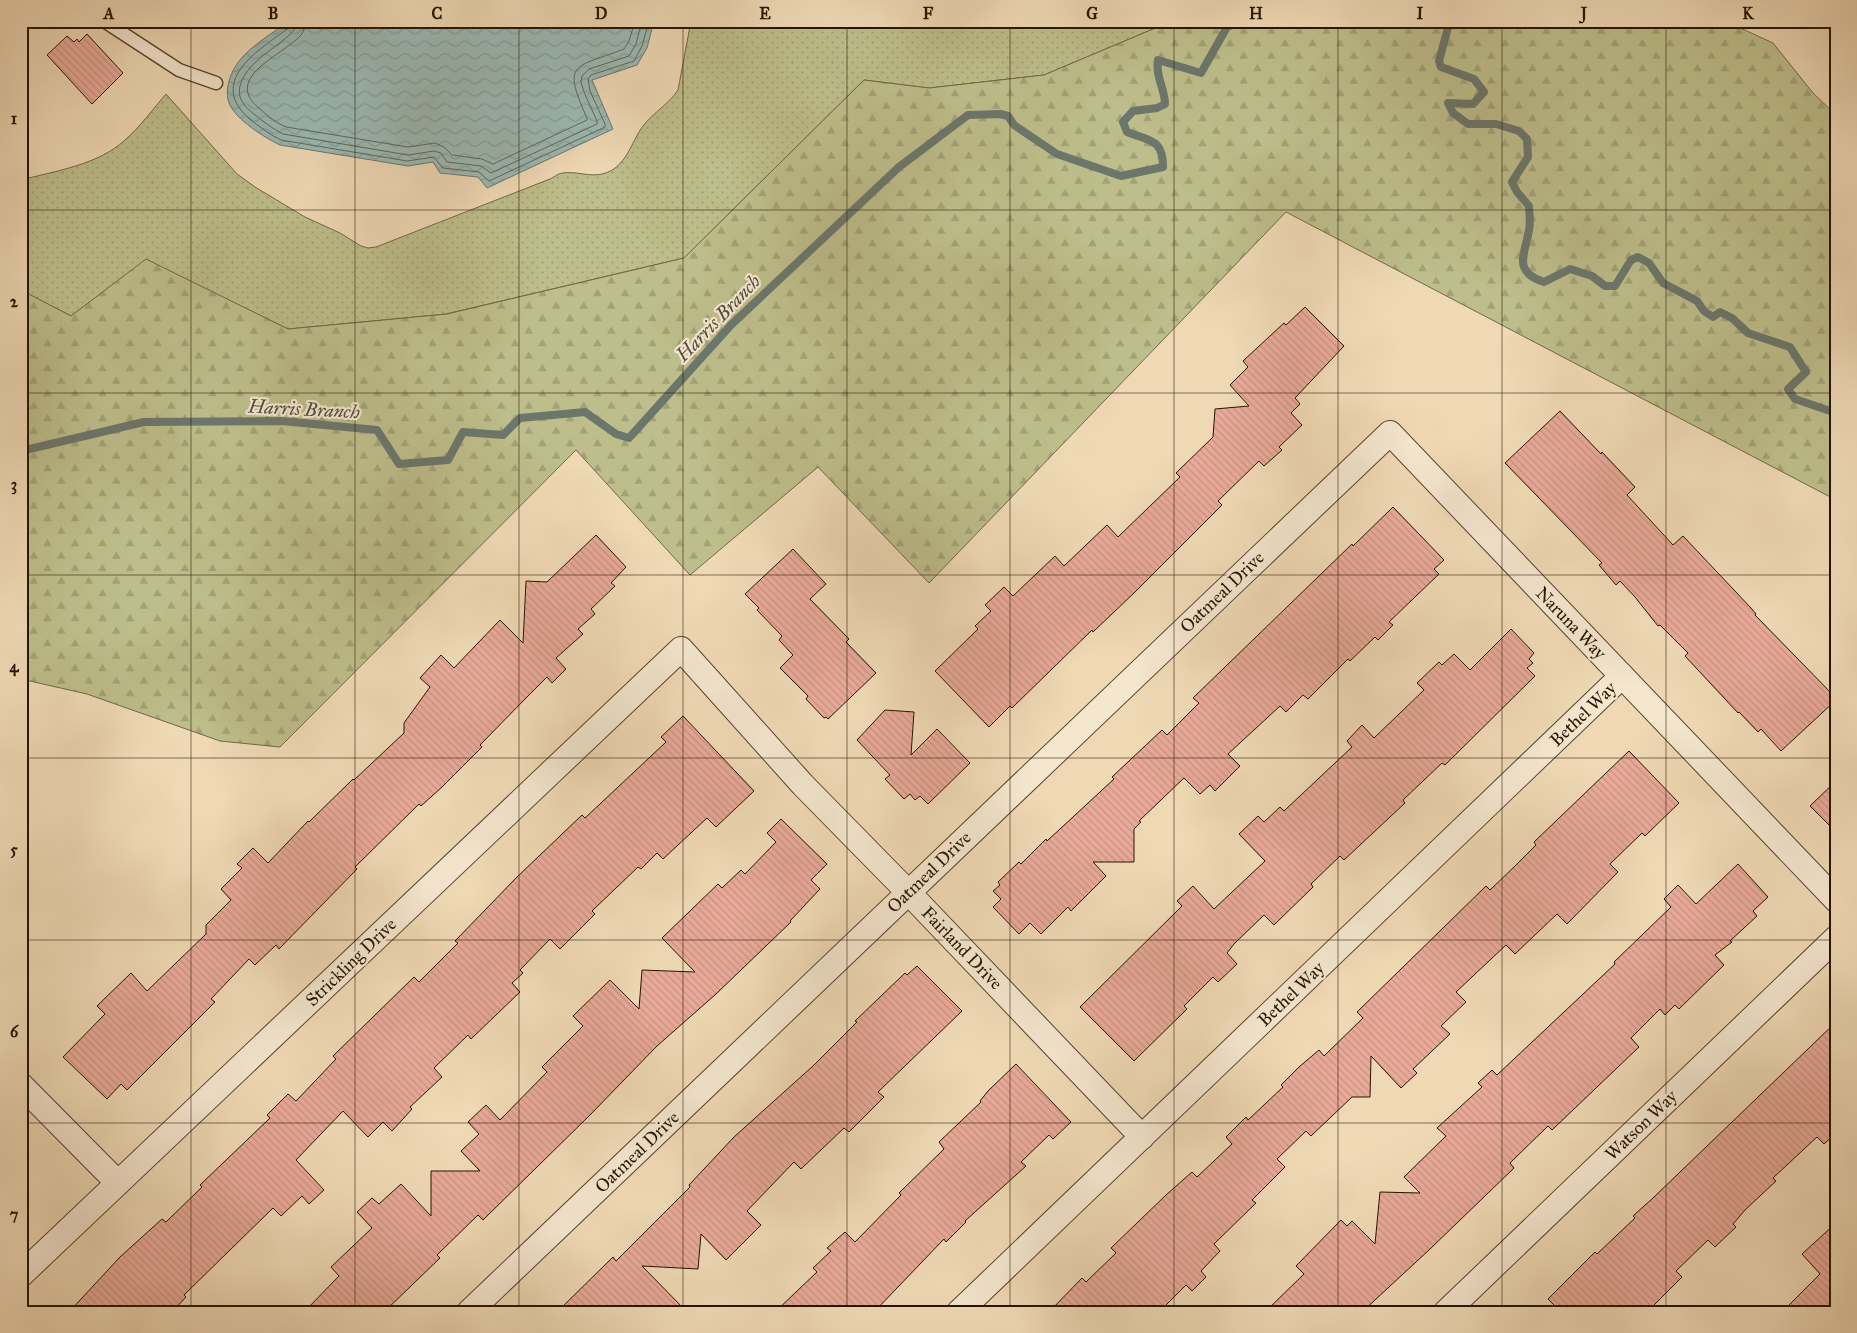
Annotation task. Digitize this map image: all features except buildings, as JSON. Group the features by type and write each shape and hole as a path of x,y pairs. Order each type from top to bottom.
{"street":[{"name":"Naruna Way","path":"1390,432 1836,900"},
{"name":"Oatmeal Drive","path":"469,1312 1390,432"},
{"name":"Fairland Drive","path":"680,649 803,785 1142,1137"},
{"name":"Strickling Drive","path":"21,1275 680,649"},
{"name":"Bethel Way","path":"959,1312 1622,676"},
{"name":"Watson Way","path":"1446,1312 1836,938"},
{"path":"21,1085 118,1183"}],"lane":[{"path":"104,21 179,70 216,83"}],"green space":[{"path":"691,21 1172,21 1044,75 929,88 864,80 684,258 446,314 288,329 146,260 71,316 24,292 21,288 21,180 76,166 114,149 136,129 166,94 237,174 305,217 340,233 361,246 368,248 376,247 560,174 597,175 617,167 643,126 678,90"},
{"path":"1172,21 1725,21 1773,43 1813,93 1836,115 1836,500 1286,212 929,583 818,467 690,575 576,450 280,747 220,741 87,694 21,679 21,288 25,292 71,316 146,259 288,329 447,314 684,258 864,80 929,88 1044,75"}],"water":[{"path":"289,21 654,21 647,48 637,65 592,80 613,129 487,188 478,177 440,173 433,162 408,166 280,145 259,133 244,121 232,109 229,103 227,92 231,75 240,60 251,49"}],"waterway":[{"name":"Harris Branch","path":"21,451 144,422 282,421 377,430 399,464 448,460 463,432 503,435 520,418 585,412 616,434 629,438 731,325 899,167 968,115 1000,114 1008,116 1014,125 1057,154 1121,176 1163,167 1161,151 1158,146 1154,142 1127,132 1123,122 1133,111 1157,108 1165,104 1157,66 1158,60 1201,73 1227,27 1243,21"},
{"name":"Harris Branch","path":"1322,21 1326,23 1347,21"},
{"name":"Harris Branch","path":"1445,21 1449,24 1439,61 1441,67 1474,79 1484,92 1473,104 1448,103 1453,113 1468,124 1496,124 1519,131 1527,139 1528,157 1512,182 1517,192 1529,206 1530,227 1523,261 1528,273 1544,282 1570,269 1592,276 1605,286 1615,286 1631,260 1638,257 1649,263 1663,283 1697,301 1704,311 1713,317 1720,312 1732,318 1748,333 1790,347 1806,372 1788,389 1795,399 1836,413"}]}
